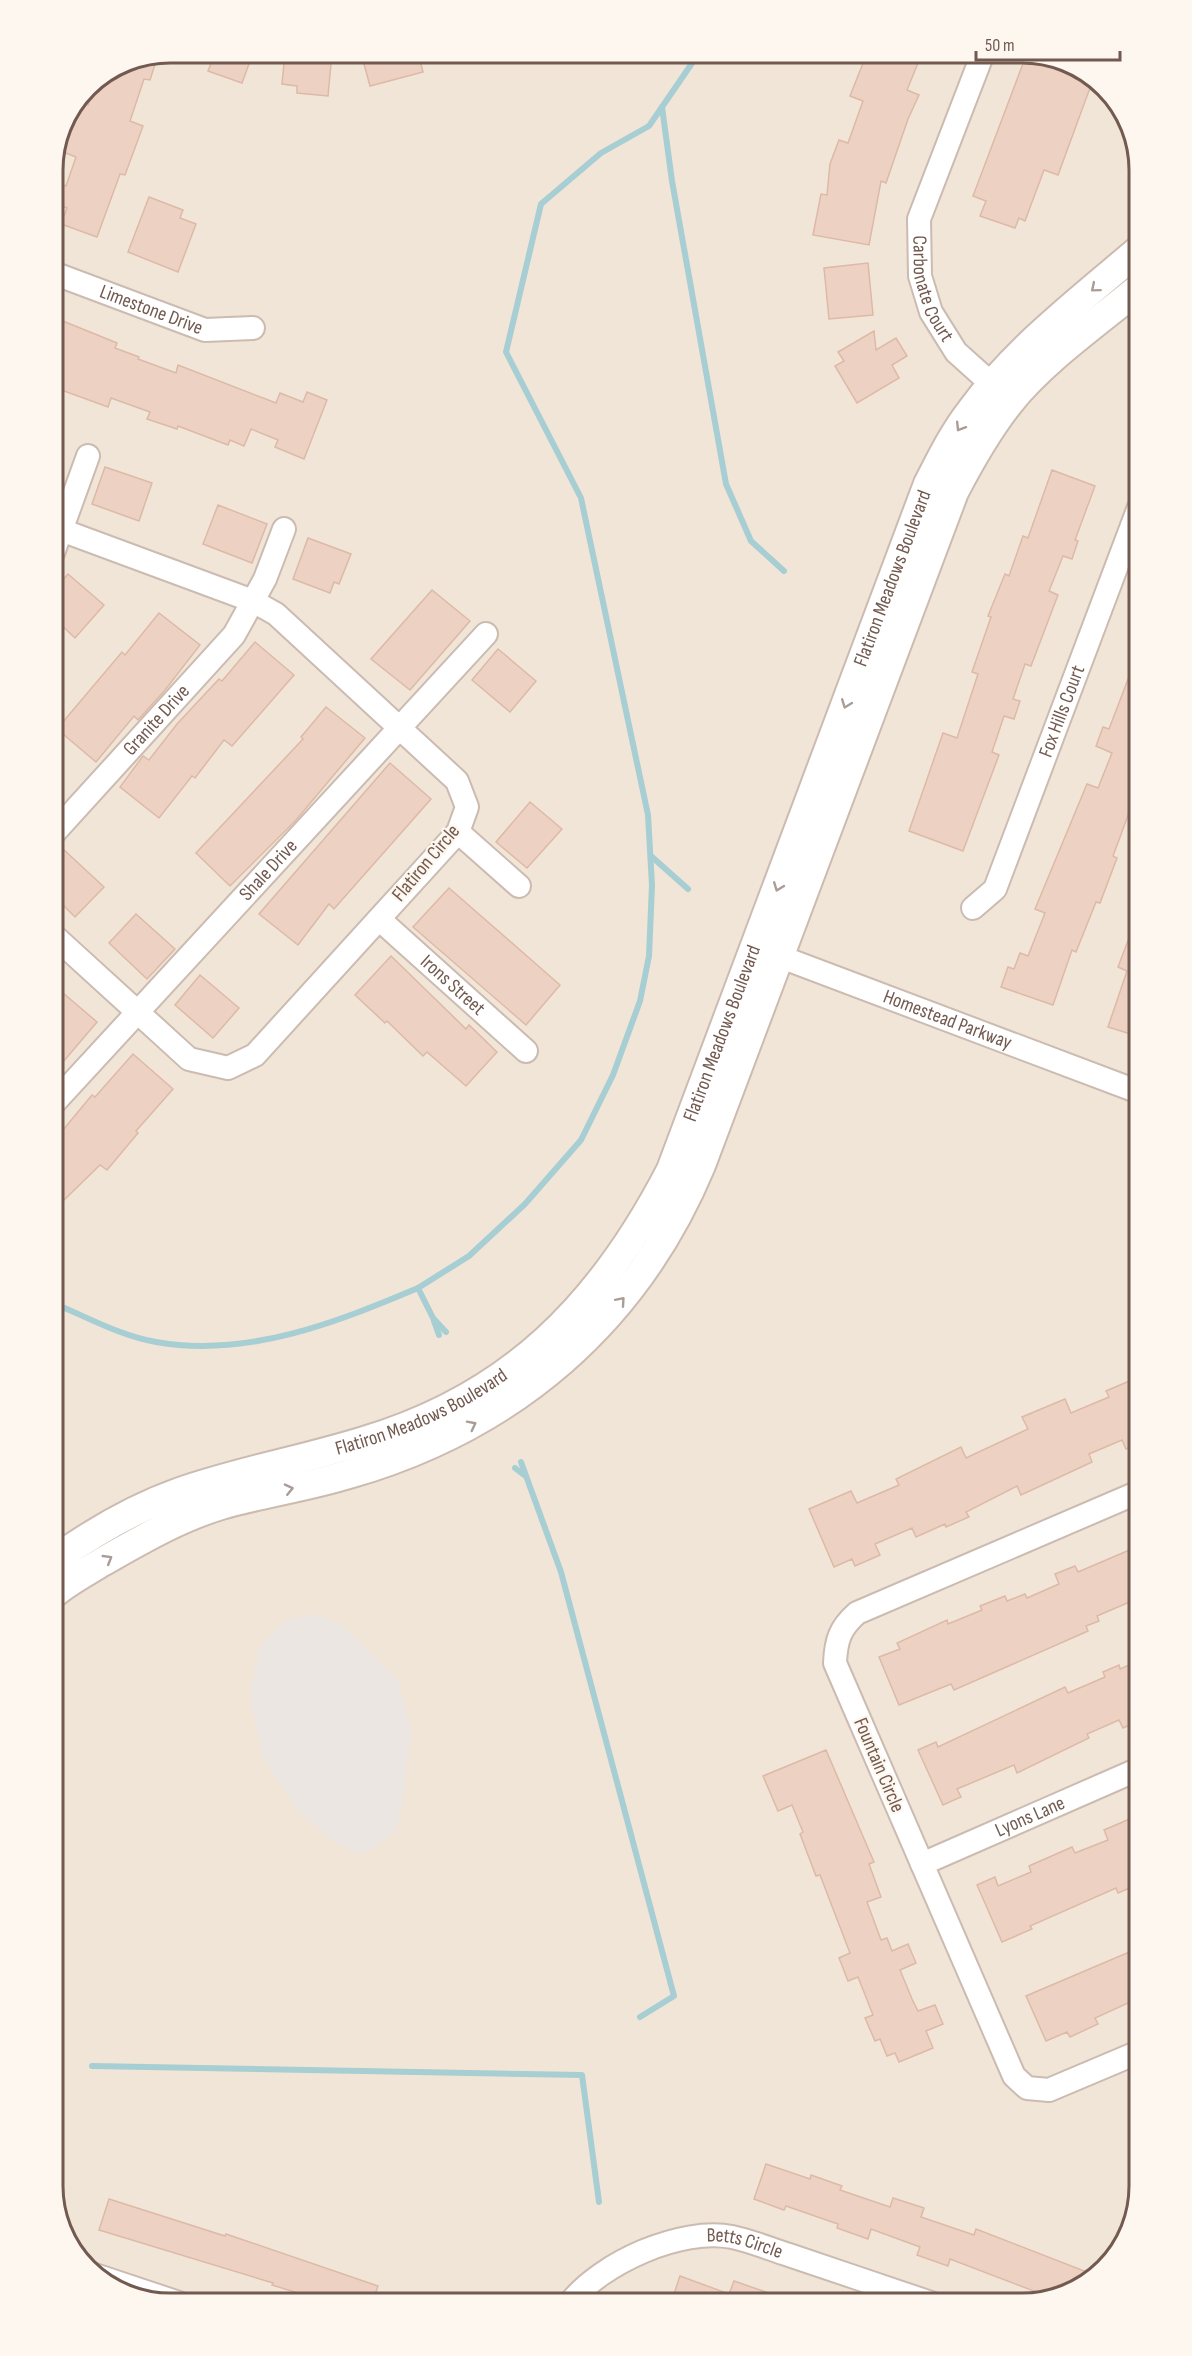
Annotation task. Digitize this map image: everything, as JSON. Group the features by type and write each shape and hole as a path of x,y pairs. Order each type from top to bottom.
{"street":[{"name":"Carbonate Court","path":"979,63 919,219 920,276 931,312 956,352 1001,393"},
{"name":"Flatiron Meadows Boulevard","path":"63,1554 125,1516 179,1493 365,1441 407,1427 456,1404 499,1378 530,1354 586,1301 612,1270 644,1221 671,1170 767,952 945,513 1001,393 1030,344 1129,259"},
{"name":"Limestone Drive","path":"63,277 205,330 253,328"},
{"name":"Flatiron Meadows Boulevard","path":"1001,393 1067,349 1129,297"},
{"path":"63,514 88,456"},
{"name":"Granite Drive","path":"63,823 234,635 265,579 284,529"},
{"name":"Flatiron Circle","path":"63,530 253,601 276,614 457,781 467,807 458,832 255,1055 228,1068 189,1059 63,944"},
{"name":"Fox Hills Court","path":"973,908 995,889 1129,536"},
{"name":"Shale Drive","path":"63,1084 138,1014 486,634"},
{"path":"458,832 519,886"},
{"name":"Irons Street","path":"379,919 526,1051"},
{"name":"Flatiron Meadows Boulevard","path":"63,1583 165,1526 220,1505 348,1475 419,1450 502,1408 565,1360 600,1326 628,1294 653,1258 679,1213 701,1166 767,952"},
{"name":"Homestead Parkway","path":"767,952 1129,1088"},
{"name":"Fountain Circle","path":"1129,1497 858,1613 844,1625 836,1643 835,1663 1014,2076 1027,2088 1048,2090 1129,2057"},
{"name":"Lyons Lane","path":"922,1864 1129,1774"},
{"name":"Betts Circle","path":"578,2293 608,2268 652,2247 691,2238 731,2237 898,2293"}],"shaded area":[{"path":"1029,63 1057,69 1082,81 1093,89 1107,105 1121,129 1129,163 1129,2186 1125,2214 1111,2246 1103,2257 1087,2271 1063,2285 1029,2293 163,2293 142,2289 116,2279 94,2262 77,2240 71,2227 65,2207 63,2186 63,163 71,129 89,99 116,77 156,64"},
{"path":"314,1614 341,1624 398,1680 411,1731 396,1832 363,1854 335,1843 296,1808 263,1757 250,1696 259,1648 285,1620"}],"building":[{"path":"211,63 249,63 242,83 208,71"},
{"path":"284,63 331,63 328,96 297,93 297,86 282,84"},
{"path":"364,63 421,63 423,72 370,86"},
{"path":"863,63 918,63 907,90 919,95 908,119 886,183 881,181 869,245 813,235 821,194 827,195 830,164 839,140 848,143 863,101 850,96"},
{"path":"1023,63 1057,69 1090,87 1058,175 1044,170 1025,221 1019,218 1015,228 980,216 986,201 973,196"},
{"path":"155,64 150,80 144,79 130,121 143,126 125,175 120,174 97,237 63,225 67,208 63,207 63,185 66,186 76,157 64,153 65,149 74,122 86,104 88,105 91,97 99,89 116,77"},
{"path":"149,197 183,210 180,218 196,224 178,272 128,252"},
{"path":"868,263 873,315 829,319 824,268"},
{"path":"63,321 117,343 115,348 139,357 138,359 176,373 178,365 276,403 280,393 303,402 307,392 327,400 304,459 275,447 278,440 251,429 244,446 230,440 228,445 178,426 177,429 147,419 150,412 111,398 108,407 63,391"},
{"path":"874,331 876,350 896,338 907,356 892,365 899,378 857,403 835,366 844,361 838,352"},
{"path":"105,467 152,483 139,521 92,504"},
{"path":"1052,470 1095,486 1075,540 1078,541 1072,559 1063,556 1049,591 1058,595 1031,666 1025,664 1013,699 1020,701 1014,719 1004,716 992,752 999,755 963,851 909,831 943,733 957,738 978,674 972,672 991,617 988,616 1005,574 1009,576 1023,536 1028,538"},
{"path":"218,505 267,524 252,563 203,544"},
{"path":"308,538 351,554 339,584 334,582 330,593 293,579"},
{"path":"68,574 104,605 75,638 63,627 63,580"},
{"path":"432,590 470,621 410,690 371,659"},
{"path":"159,613 200,645 165,690 138,720 134,716 96,762 63,734 63,722 122,652 125,655"},
{"path":"255,642 294,675 232,746 224,740 195,778 192,776 159,818 120,787 143,756 149,760 177,724 219,679 222,681"},
{"path":"498,649 536,681 510,712 472,680"},
{"path":"1129,677 1129,813 1113,856 1117,858 1100,903 1096,902 1076,952 1072,950 1053,1005 1001,987 1008,967 1014,969 1020,953 1028,956 1045,913 1035,909 1087,784 1098,788 1112,753 1096,746 1103,727 1109,729"},
{"path":"326,707 365,738 296,820 230,886 196,853 303,739 301,737"},
{"path":"390,763 431,799 334,909 329,904 298,945 259,914"},
{"path":"530,802 562,829 527,868 496,842"},
{"path":"63,849 104,887 75,917 63,905"},
{"path":"449,888 560,985 526,1025 413,927"},
{"path":"136,914 175,949 147,979 109,943"},
{"path":"1129,938 1129,1034 1108,1027 1127,971 1118,967"},
{"path":"391,956 466,1029 469,1025 497,1052 466,1086 427,1052 423,1056 387,1021 385,1023 355,995"},
{"path":"200,975 239,1008 213,1038 175,1005"},
{"path":"63,993 97,1022 63,1062"},
{"path":"133,1054 173,1089 136,1131 138,1133 107,1170 100,1165 63,1201 63,1130 92,1095 95,1097"},
{"path":"1129,1381 1129,1448 1126,1449 1122,1440 1089,1454 1092,1462 1021,1495 1017,1486 966,1512 969,1517 946,1527 945,1524 916,1537 912,1528 875,1544 880,1555 855,1566 852,1559 834,1567 809,1509 851,1491 857,1503 899,1485 896,1479 961,1447 966,1458 1028,1429 1022,1417 1065,1399 1071,1413 1109,1397 1106,1391"},
{"path":"1129,1550 1129,1602 1097,1616 1099,1621 1086,1626 1088,1631 954,1690 951,1684 899,1705 879,1657 900,1649 897,1643 947,1620 948,1624 982,1610 980,1606 1005,1596 1007,1601 1025,1594 1027,1598 1059,1584 1055,1574 1075,1566 1078,1572"},
{"path":"1119,1665 1120,1669 1129,1665 1129,1725 1123,1728 1119,1720 1087,1734 1089,1738 1017,1773 1014,1765 957,1789 961,1797 943,1805 918,1750 936,1742 938,1747 1065,1687 1068,1693 1105,1677 1103,1672"},
{"path":"826,1750 874,1862 869,1864 881,1897 867,1902 881,1940 887,1938 892,1951 908,1944 916,1963 900,1970 912,1999 918,2011 935,2005 943,2024 926,2031 933,2048 899,2062 895,2053 887,2056 880,2039 875,2041 865,2018 873,2015 858,1977 848,1981 839,1958 850,1953 820,1875 816,1876 792,1805 778,1811 763,1776"},
{"path":"1129,1819 1129,1888 1118,1893 1116,1888 1030,1926 1032,1929 1002,1942 977,1885 995,1877 998,1886 1031,1872 1029,1866 1072,1847 1075,1853 1108,1840 1104,1830"},
{"path":"1129,1952 1129,2003 1095,2018 1098,2024 1070,2037 1067,2032 1046,2041 1026,1996"},
{"path":"766,2164 810,2179 811,2175 842,2186 840,2190 890,2207 893,2198 924,2208 921,2217 974,2235 976,2229 1086,2272 1063,2285 1036,2292 950,2259 948,2266 917,2255 920,2247 871,2229 868,2239 837,2228 838,2224 786,2206 784,2210 754,2199"},
{"path":"109,2199 225,2236 226,2234 378,2286 376,2293 298,2293 272,2285 273,2283 99,2230"},
{"path":"680,2276 726,2293 674,2293"},
{"path":"734,2281 769,2293 729,2293"}],"waterway":[{"path":"446,1332 433,1318 418,1288 469,1256 525,1204 581,1140 613,1075 640,1001 649,956 652,885 648,815 581,498 506,352 541,204 601,153 649,126 692,63"},
{"path":"662,107 672,181 726,484 751,541 784,571"},
{"path":"651,856 688,889"},
{"path":"63,1307 143,1339 190,1346 224,1345 257,1341 323,1325 418,1288"},
{"path":"434,1321 439,1335"},
{"path":"521,1462 561,1572 674,1996 640,2017"},
{"path":"515,1468 524,1475"},
{"path":"92,2066 582,2075 599,2202"}]}
